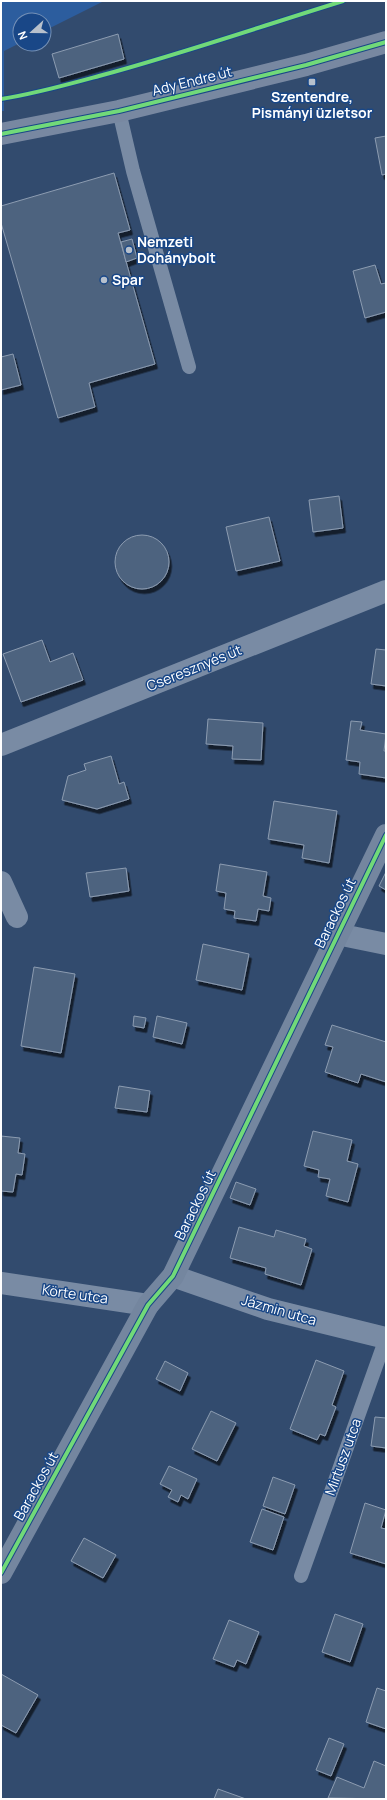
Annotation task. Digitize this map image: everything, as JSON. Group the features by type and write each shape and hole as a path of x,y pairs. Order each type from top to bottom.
{"main road":[{"name":"Ady Endre út","path":"1,134 119,111 306,64 386,42"}],"street":[{"name":"Cseresznyés út","path":"1,745 386,591"},
{"name":"Barackos út","path":"1,1573 148,1305 173,1276 386,835"},
{"path":"1,882 17,917"},
{"path":"337,934 386,944"},
{"name":"Jázmin utca","path":"173,1276 268,1309 386,1338"},
{"name":"Körte utca","path":"1,1283 148,1305"}],"lane":[{"path":"119,111 133,171 189,367"},
{"name":"Mirtusz utca","path":"301,1576 386,1338"}],"shaded area":[{"path":"1,1 104,1 52,27 52,12 12,12 12,47 4,51 4,111 1,111"}],"building":[{"path":"118,34 124,59 59,78 52,54"},
{"path":"386,136 386,174 382,175 375,138"},
{"path":"114,173 130,230 118,233 155,364 89,383 95,407 58,418 1,223 1,206"},
{"name":"Nemzeti Dohánybolt","path":"132,239 137,258 126,262 121,242"},
{"path":"375,265 381,284 386,283 386,312 365,318 353,271"},
{"path":"13,354 21,385 1,390 1,357"},
{"path":"339,496 343,528 313,532 309,500"},
{"path":"269,517 280,561 236,571 226,527"},
{"path":"137,535 147,535 161,543 167,552 169,562 167,572 161,581 147,589 137,589 127,584 120,577 115,567 115,557 120,547 127,540"},
{"path":"42,640 50,662 73,653 83,680 21,702 3,654"},
{"path":"376,649 386,650 386,686 371,684"},
{"path":"208,719 263,723 261,760 232,759 233,746 206,744"},
{"path":"351,721 362,722 360,730 386,734 384,751 386,751 386,778 359,774 360,762 346,760"},
{"path":"111,756 119,784 124,782 129,799 97,809 62,800 68,776 86,770 84,764"},
{"path":"274,801 337,811 329,863 302,858 304,845 268,839"},
{"path":"220,864 267,872 263,896 271,898 269,911 258,909 256,921 234,918 235,911 224,909 226,893 216,891"},
{"path":"126,868 129,891 90,897 86,873"},
{"path":"386,872 386,890 379,886"},
{"path":"203,944 249,954 242,990 196,980"},
{"path":"34,967 75,974 61,1053 21,1046"},
{"path":"134,1016 146,1018 144,1028 133,1026"},
{"path":"157,1016 187,1023 182,1044 153,1037"},
{"path":"332,1025 386,1042 386,1082 361,1074 358,1083 325,1072 333,1047 325,1045"},
{"path":"119,1086 150,1091 147,1112 115,1108"},
{"path":"313,1131 352,1140 347,1161 358,1164 348,1202 326,1196 330,1179 318,1177 319,1170 304,1166"},
{"path":"1,1136 20,1138 18,1153 25,1154 22,1175 16,1174 13,1192 1,1191"},
{"path":"236,1182 256,1189 250,1205 230,1198"},
{"path":"239,1227 274,1237 276,1230 306,1239 304,1246 312,1249 301,1285 265,1274 266,1268 230,1258"},
{"path":"316,1360 344,1371 332,1405 336,1407 325,1436 320,1434 317,1440 290,1429"},
{"path":"165,1361 188,1373 180,1391 156,1379"},
{"path":"211,1411 236,1423 217,1461 192,1449"},
{"path":"375,1417 386,1418 386,1448 371,1446"},
{"path":"169,1466 197,1479 188,1499 181,1495 178,1502 168,1497 172,1490 160,1484"},
{"path":"273,1477 295,1485 285,1514 263,1506"},
{"path":"365,1503 386,1510 381,1528 386,1529 386,1564 350,1553"},
{"path":"262,1509 284,1517 273,1550 250,1542"},
{"path":"84,1538 116,1555 103,1578 71,1561"},
{"path":"335,1614 363,1624 350,1662 322,1652"},
{"path":"229,1620 259,1632 246,1664 237,1660 234,1667 213,1659"},
{"path":"1,1674 38,1695 16,1733 1,1725"},
{"path":"377,1688 386,1691 386,1729 366,1722"},
{"path":"329,1738 344,1744 331,1776 316,1770"},
{"path":"374,1761 386,1766 386,1799 328,1798 337,1777 364,1788"},
{"path":"218,1789 246,1799 214,1799"}],"cycle path":[{"path":"1,99 26,95 130,67 343,1"},
{"path":"1,134 119,111 306,65 386,42"},
{"path":"1,1573 148,1305 173,1276 386,835"}],"place":[{"name":"Szentendre, Pismányi üzletsor","path":"312,82"},
{"name":"Nemzeti Dohánybolt","path":"129,250"},
{"name":"Spar","path":"104,280"}]}
